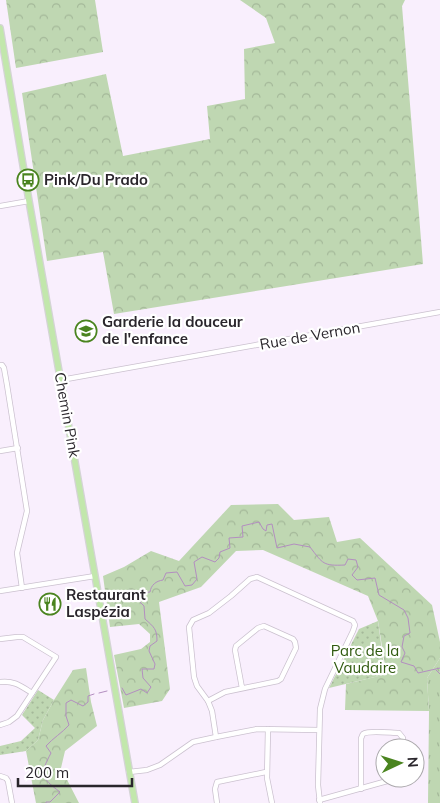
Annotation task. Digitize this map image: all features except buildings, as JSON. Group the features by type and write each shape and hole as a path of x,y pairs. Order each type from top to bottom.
{"main road":[{"name":"Chemin Pink","path":"0,28 135,803"}],"street":[{"path":"0,206 29,201"},
{"name":"Rue de Vernon","path":"61,380 440,312"},
{"path":"0,365 4,368 28,511 17,554 22,588"},
{"path":"0,452 18,448"},
{"path":"0,592 95,576"},
{"path":"216,736 212,711 208,701 197,686 194,677 189,627 194,620 209,613 250,579 257,577 353,621 355,625 346,648 325,688 320,709 318,785 320,802 375,785"},
{"path":"208,701 225,692 281,679 296,648 293,639 264,626 258,628 236,646 235,650 242,688"},
{"path":"0,639 23,637 56,657 17,716 9,722 0,725"},
{"path":"0,682 14,682 32,694"},
{"path":"129,772 147,770 160,765 193,742 216,736 256,729 320,730"},
{"path":"268,729 266,772 272,803"},
{"path":"361,789 361,738 363,734 378,732 399,733 403,738"},
{"path":"217,803 215,789 217,782 266,772"},
{"path":"0,776 8,781 12,803"}],"green space":[{"path":"6,0 95,0 103,52 16,68"},
{"path":"240,0 405,0 402,6 423,264 114,314 103,252 47,261 22,93 106,74 123,156 210,139 207,106 245,99 244,49 275,43 266,18"},
{"path":"278,504 294,520 329,517 337,542 360,538 432,605 440,642 440,658 427,678 429,711 345,710 346,684 383,675 386,672 378,621 368,596 263,550 236,551 201,587 159,602 170,689 162,701 124,708 114,655 141,649 150,642 150,634 139,624 110,627 103,576 124,567 151,551 179,561 231,505"},
{"name":"Parc de la Vaudaire","path":"378,621 385,673 329,688 359,629"},
{"path":"440,658 440,803 428,803 429,711 427,678"},
{"path":"86,668 97,726 65,751 61,768 79,803 36,803 26,751 38,740 43,720 73,670"},
{"path":"38,690 54,700 43,720 38,740 26,751 0,755 0,746 21,741 35,728 22,715"}],"waterway":[{"path":"122,688 126,695 141,689 147,693 151,687 143,678 142,669 154,669 155,664 149,651 150,646 157,641 157,637 154,628 145,619 144,606 137,599 141,593 150,592 151,587 158,581 163,580 166,573 177,572 185,586 192,585 197,579 194,562 202,557 215,562 219,558 220,552 230,548 229,538 243,537 242,526 259,522 266,531 267,525 272,524 277,548 294,544 310,547 324,563 332,565 345,565 348,559 356,560 358,567 352,575 357,580 375,578 379,595 404,610 408,618 410,633 404,636 402,647 405,653 401,662 414,666 418,673 440,668"},
{"path":"436,670 440,674"},
{"path":"99,693 107,691"},
{"path":"46,803 50,802 60,792 45,779 45,766 51,753 46,746 69,725 66,716 66,703 71,700 83,706 88,702 88,696 94,694"}],"place":[{"name":"Pink/Du Prado","path":"28,180"},
{"name":"Garderie la douceur de l'enfance","path":"86,331"},
{"name":"Restaurant Laspézia","path":"50,604"}]}
